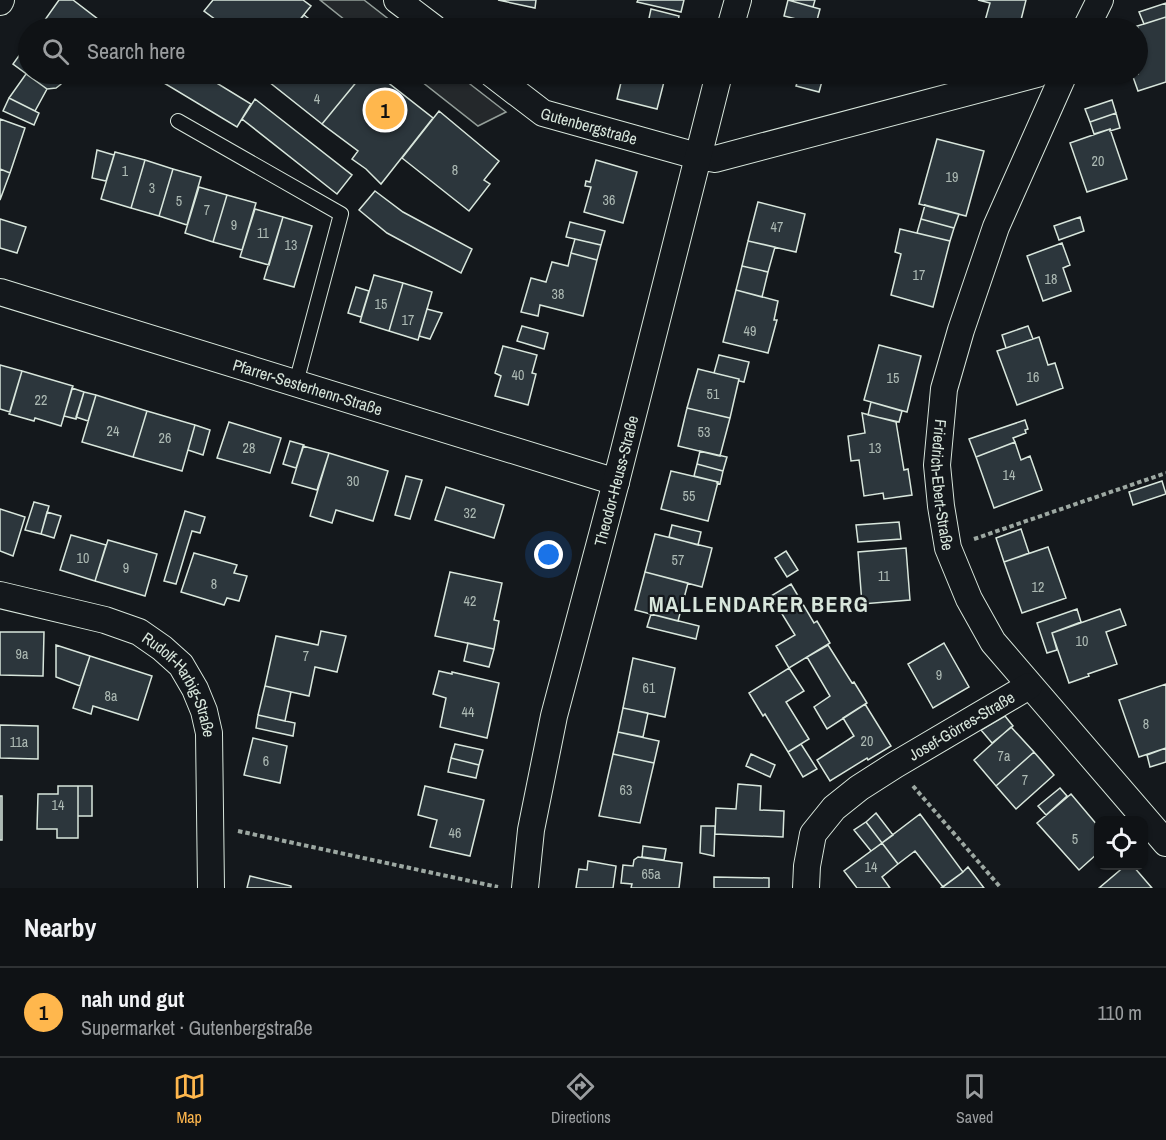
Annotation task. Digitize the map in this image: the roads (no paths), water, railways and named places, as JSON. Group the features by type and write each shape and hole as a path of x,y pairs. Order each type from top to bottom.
{"street":[{"path":"397,0 421,18"},
{"path":"733,18 738,0"},
{"path":"1091,18 1100,0"},
{"name":"Gutenbergstraße","path":"505,84 543,113 697,156"},
{"name":"Theodor-Heuss-Straße","path":"525,888 531,830 554,716 616,482 716,84"},
{"path":"697,156 715,159 999,84"},
{"name":"Friedrich-Ebert-Straße","path":"1060,84 996,227 961,330 944,389 937,465 941,506 948,548 969,599 993,642 1166,843"},
{"name":"Pfarrer-Sesterhenn-Straße","path":"0,292 616,482"},
{"name":"Rudolf-Harbig-Straße","path":"0,595 105,620 139,632 181,665 195,689 204,711 209,733 211,888"},
{"name":"Josef-Görres-Straße","path":"806,888 807,866 813,834 834,808 859,788 895,765 1029,686"}],"lane":[{"path":"178,121 341,214 296,383"}],"place":[{"name":"nah und gut","path":"385,110"}],"district":[{"name":"MALLENDARER BERG","path":"759,604"}]}
